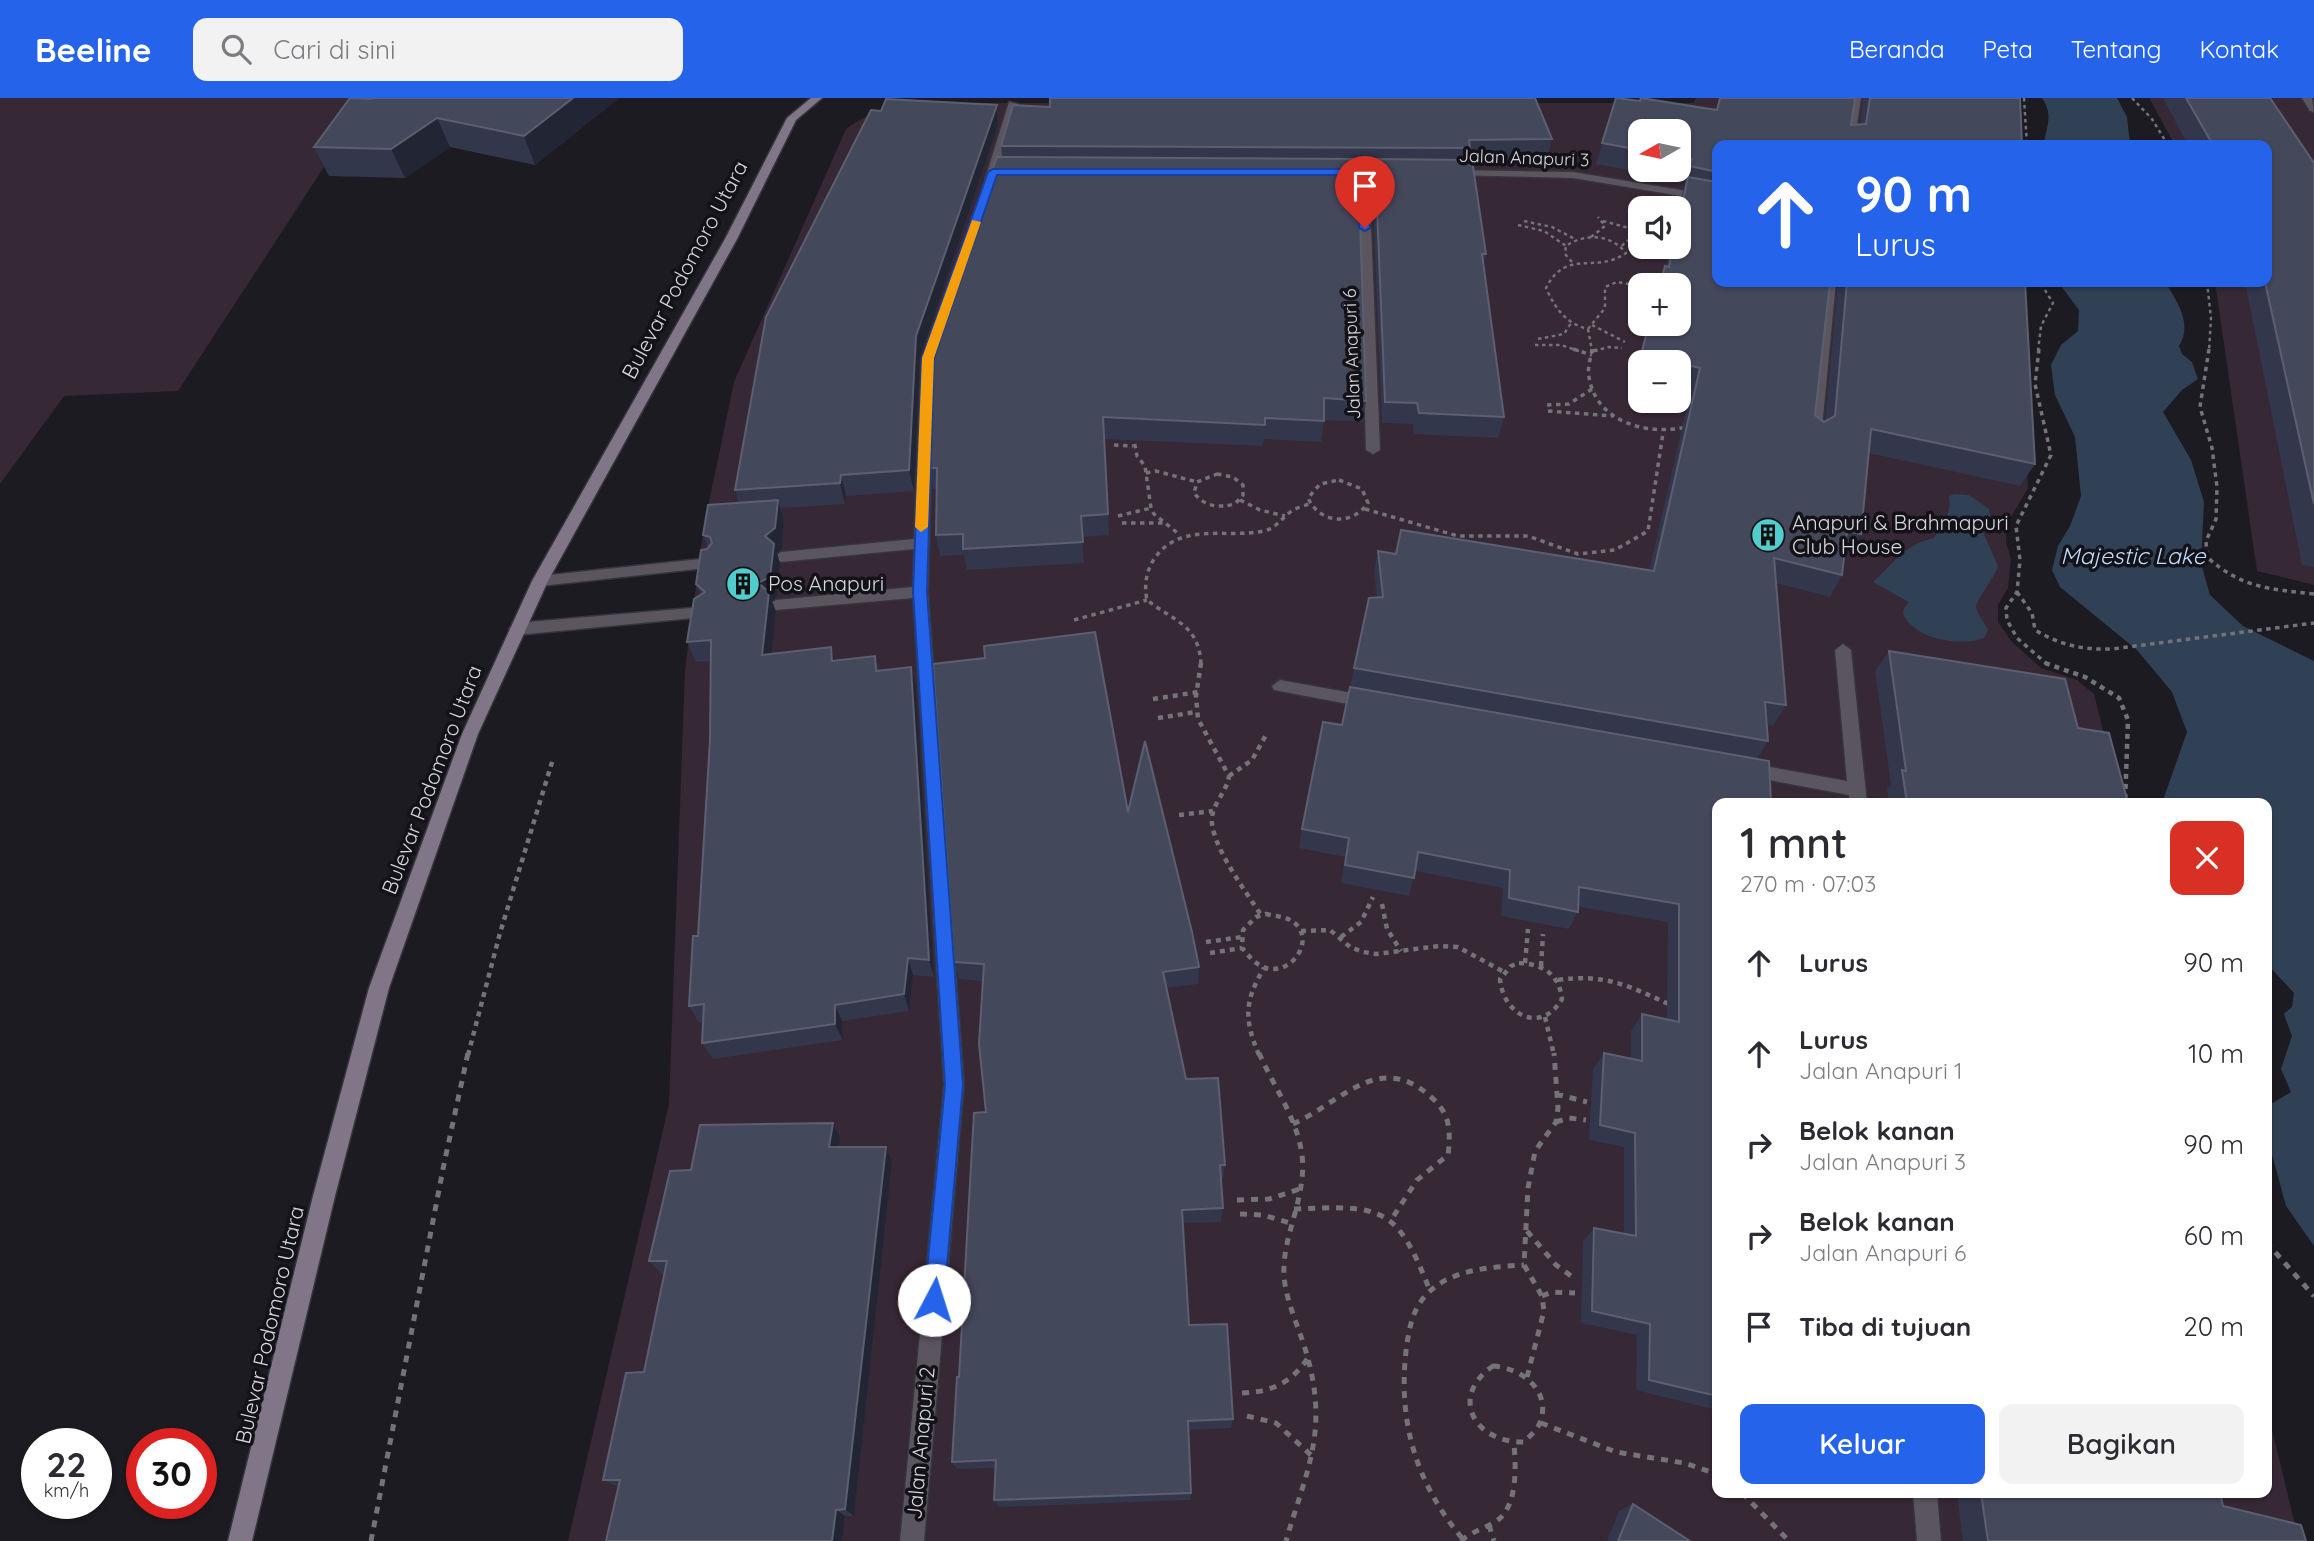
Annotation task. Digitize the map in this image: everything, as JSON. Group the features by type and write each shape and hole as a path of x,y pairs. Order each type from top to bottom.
{"street":[{"name":"Bulevar Podomoro Utara","path":"240,1541 324,1195 379,988 470,734 540,581 731,239 792,118 817,98"},
{"path":"1850,140 1856,98"},
{"path":"2307,98 2314,109"},
{"path":"985,197 1000,172 1013,104"},
{"path":"1321,172 1403,173"},
{"name":"Jalan Anapuri 6","path":"1363,172 1373,450"},
{"name":"Jalan Anapuri 3","path":"1443,173 1573,175 1712,198"},
{"path":"1814,438 1829,287"},
{"name":"Jalan Anapuri 2","path":"912,1541 954,1085 920,592 928,358 946,309"},
{"path":"781,557 921,543"},
{"path":"540,581 710,563"},
{"path":"776,605 920,592"},
{"path":"517,629 704,612"},
{"path":"1733,768 1858,797 1843,650"},
{"path":"1279,685 1390,705"},
{"path":"1925,1498 1929,1541"}],"path":[{"path":"2024,98 2028,140"},
{"path":"2132,98 2152,119 2165,140"},
{"path":"1524,221 1552,228 1576,239"},
{"path":"1602,221 1628,228"},
{"path":"1518,225 1544,231 1566,246"},
{"path":"1572,262 1565,254 1566,246 1576,239 1591,237 1612,241 1622,246 1626,253 1611,262 1572,262 1556,270 1546,288 1552,301 1571,323 1588,329"},
{"path":"1622,246 1628,240"},
{"path":"1588,329 1605,309 1605,288 1609,283 1628,282"},
{"path":"2043,287 2053,303 2041,326 2035,384 2051,456 2016,526 2020,560 2017,592 2006,608 2007,620 2017,638 2048,665 2085,677 2119,698 2128,720 2125,798"},
{"path":"2208,287 2211,318 2209,353 2200,407 2212,448 2217,487 2216,519 2207,541 2207,557 2220,570 2252,587 2314,594"},
{"path":"1538,339 1564,334 1571,323"},
{"path":"1592,325 1625,342"},
{"path":"1588,329 1593,353 1588,374 1592,389 1615,416 1630,425 1663,433 1694,426"},
{"path":"1535,345 1561,345 1593,353 1622,348"},
{"path":"1547,405 1569,404 1592,389"},
{"path":"1548,411 1615,416"},
{"path":"1135,426 1133,446 1146,473 1145,482 1151,508 1180,536"},
{"path":"1365,509 1441,534 1463,537 1517,535 1535,537 1573,555 1590,556 1609,552 1631,544 1648,531 1663,433"},
{"path":"1123,438 1133,439"},
{"path":"1114,444 1133,446"},
{"path":"1146,473 1156,471 1197,482 1217,474 1233,477 1243,485 1244,490 1240,500 1227,506 1210,506 1194,493 1197,482"},
{"path":"1339,480 1363,490 1368,503 1365,509 1359,515 1341,519 1322,515 1309,504 1308,498 1314,486 1321,482 1339,480"},
{"path":"1240,500 1260,510 1286,516"},
{"path":"1261,915 1216,840 1212,828 1214,811 1223,796 1229,776 1222,759 1198,722 1196,712 1203,667 1195,637 1186,625 1147,600 1144,584 1155,556 1166,544 1180,536 1256,533 1274,528 1286,516 1309,504"},
{"path":"1118,516 1151,508"},
{"path":"1122,523 1164,523"},
{"path":"2017,592 2032,613 2035,630 2079,650 2112,649 2314,623"},
{"path":"1074,620 1147,600"},
{"path":"1153,699 1198,692"},
{"path":"1158,718 1196,712"},
{"path":"1229,776 1245,768 1258,755 1266,735"},
{"path":"371,1541 393,1441 454,1111 501,921 553,759"},
{"path":"1178,815 1214,811"},
{"path":"1341,937 1361,922 1373,897"},
{"path":"1382,904 1381,916 1385,929 1402,951"},
{"path":"1276,914 1287,918 1301,931 1304,949 1299,958 1284,968 1264,968 1255,963 1242,948 1242,930 1261,915 1276,914"},
{"path":"1525,963 1528,929"},
{"path":"1301,931 1330,930 1350,947 1376,954 1440,946 1458,947 1504,972"},
{"path":"1541,966 1543,934"},
{"path":"1206,942 1242,937"},
{"path":"1210,953 1242,948"},
{"path":"1525,963 1541,966 1558,980 1562,990 1559,1007 1545,1017 1524,1016 1506,1005 1499,988 1504,972 1511,966 1525,963"},
{"path":"1264,968 1252,987 1247,1011 1260,1054 1293,1124 1301,1157 1303,1180 1294,1209 1283,1274 1287,1299 1308,1358 1318,1410 1312,1456 1286,1541"},
{"path":"1558,980 1591,976 1613,978 1679,1009"},
{"path":"1660,1000 1674,996"},
{"path":"1527,1377 1544,1311 1542,1296 1524,1265 1528,1188 1535,1151 1556,1122 1554,1050 1545,1017"},
{"path":"1293,1124 1312,1117 1342,1095 1379,1075 1408,1077 1442,1106 1450,1122 1448,1155 1417,1180 1391,1220"},
{"path":"1556,1094 1587,1102"},
{"path":"1556,1122 1569,1118 1586,1120"},
{"path":"1237,1200 1269,1199 1300,1189"},
{"path":"1294,1209 1349,1209 1391,1220 1404,1235 1430,1291"},
{"path":"1240,1214 1263,1215 1291,1224"},
{"path":"1527,1230 1556,1265 1574,1278"},
{"path":"2272,1249 2314,1296"},
{"path":"1514,1444 1517,1465 1502,1517 1461,1540 1443,1518 1422,1480 1406,1432 1402,1394 1411,1320 1419,1302 1430,1291 1450,1279 1476,1271 1524,1265"},
{"path":"1542,1296 1575,1293"},
{"path":"1242,1393 1266,1393 1272,1390 1292,1378 1308,1358"},
{"path":"1493,1366 1516,1368 1527,1377 1541,1396 1541,1423 1524,1442 1514,1444 1502,1443 1481,1428 1469,1402 1470,1390 1482,1371 1493,1366"},
{"path":"1247,1416 1266,1416 1289,1432 1312,1456"},
{"path":"1541,1423 1625,1455 1685,1464 1712,1472"},
{"path":"1747,1498 1789,1541"},
{"path":"1489,1524 1493,1541"}],"shaded area":[{"path":"0,98 369,98 178,391 64,396 0,484"},
{"path":"1696,98 2010,98 2012,140 1712,140 1712,287 2018,287 2028,488 2007,524 2006,542 2011,559 2008,588 1998,605 1998,622 2011,641 2041,668 2077,680 2094,694 2120,798 1712,798 1712,1498 2272,1498 2272,1430 2299,1541 568,1541 669,1104 685,670 704,526 734,382 846,129 868,116 903,107 940,103 1694,103"},
{"path":"2149,98 2314,98 2314,585 2257,571 2216,287 2272,287 2272,140 2172,140"}],"water":[{"path":"2042,98 2117,98 2127,117 2129,140 2045,140 2048,116"},
{"name":"Majestic Lake","path":"2062,287 2168,287 2184,321 2183,338 2179,346 2182,354 2192,362 2198,379 2182,390 2163,412 2191,460 2204,502 2201,563 2210,595 2243,626 2314,661 2314,1246 2286,1206 2272,1154 2272,1104 2291,1092 2281,1069 2292,1036 2284,1014 2292,1007 2294,993 2272,969 2272,798 2164,798 2187,732 2172,692 2137,650 2060,587 2052,570 2058,546 2070,526 2081,496 2075,437 2055,395 2051,365 2061,345 2078,331 2079,310"},
{"path":"1969,495 1989,509 1990,518 1983,532 1998,566 1976,608 1988,630 1984,638 1974,641 1939,639 1917,630 1903,614 1909,602 1873,582 1906,550 1934,538 1948,513 1949,496"}],"building":[{"path":"350,98 573,98 524,136 437,118 391,149 314,147"},
{"path":"1050,98 1535,98 1552,139 1469,140 1470,148 1001,146 1013,105 1050,107"},
{"path":"1616,98 1640,101 1641,98 1717,110 1720,98 1855,98 1851,125 1866,124 1870,98 2020,98 2022,140 1712,140 1712,171 1691,166 1691,119 1628,119 1628,148 1602,143"},
{"path":"2186,98 2270,98 2314,163 2314,504 2266,287 2272,287 2272,140 2210,140"},
{"path":"886,99 997,105 916,336 909,470 841,475 840,483 735,490 766,317 871,110 881,111"},
{"path":"997,157 1358,159 1366,401 1324,398 1324,421 1265,418 1265,425 1103,417 1108,514 1081,516 1083,542 963,549 963,534 936,535 937,468 929,468 933,337"},
{"path":"1375,159 1472,160 1486,254 1482,254 1504,417 1419,413 1417,403 1385,402"},
{"path":"1691,178 1712,181 1712,287 1829,287 1815,415 1824,422 1835,416 1847,287 2025,287 2035,464 1871,429 1861,534 1847,531 1842,575 1774,558 1786,705 1765,702 1768,741 1354,668 1369,598 1383,597 1378,551 1396,554 1401,530 1654,571 1700,368 1691,366 1691,350 1642,350 1646,336 1691,336 1691,273 1663,273 1665,266 1669,267 1671,259 1691,259 1691,196 1684,196 1687,182 1691,182"},
{"path":"778,500 775,528 765,536 774,544 770,577 758,583 769,592 762,655 831,647 832,661 875,656 876,671 911,667 929,960 908,958 904,994 835,1005 835,1024 702,1043 704,1004 689,1006 693,936 698,936 710,740 711,640 687,642 694,599 705,592 696,584 701,550 707,549 712,543 710,537 703,535 708,505"},
{"path":"1095,632 1128,812 1145,741 1199,967 1163,972 1186,1079 1218,1078 1225,1165 1220,1165 1223,1208 1182,1210 1189,1325 1227,1324 1233,1419 1188,1421 1191,1493 994,1500 996,1460 952,1462 974,1113 986,1112 979,1044 984,964 954,962 933,664 985,658 984,646"},
{"path":"1889,651 2065,679 2078,728 2109,733 2127,798 1906,798 1902,770 1906,771"},
{"path":"1350,687 1769,761 1771,798 1712,798 1712,1395 1649,1380 1650,1324 1592,1311 1594,1228 1636,1236 1635,1133 1600,1125 1604,1053 1642,1061 1642,1014 1679,1022 1679,904 1579,887 1578,912 1509,898 1510,870 1418,852 1414,878 1345,865 1349,838 1302,829 1323,722 1342,725"},
{"path":"833,1123 829,1147 886,1147 845,1509 836,1510 832,1541 606,1541 620,1480 603,1480 626,1373 644,1372 667,1261 649,1261 670,1171 691,1170 700,1125"},
{"path":"1982,1498 2221,1498 2223,1506 2301,1525 2306,1541 1988,1541"},
{"path":"1633,1504 1690,1541 1618,1541"}],"slow traffic":[{"path":"921,527 928,358 976,222"}],"place":[{"name":"Anapuri & Brahmapuri Club House","path":"1768,535"},
{"name":"Pos Anapuri","path":"743,584"}],"route":[{"path":"934,1300 954,1085 920,592 928,358 993,172 1363,172 1365,228"}]}
